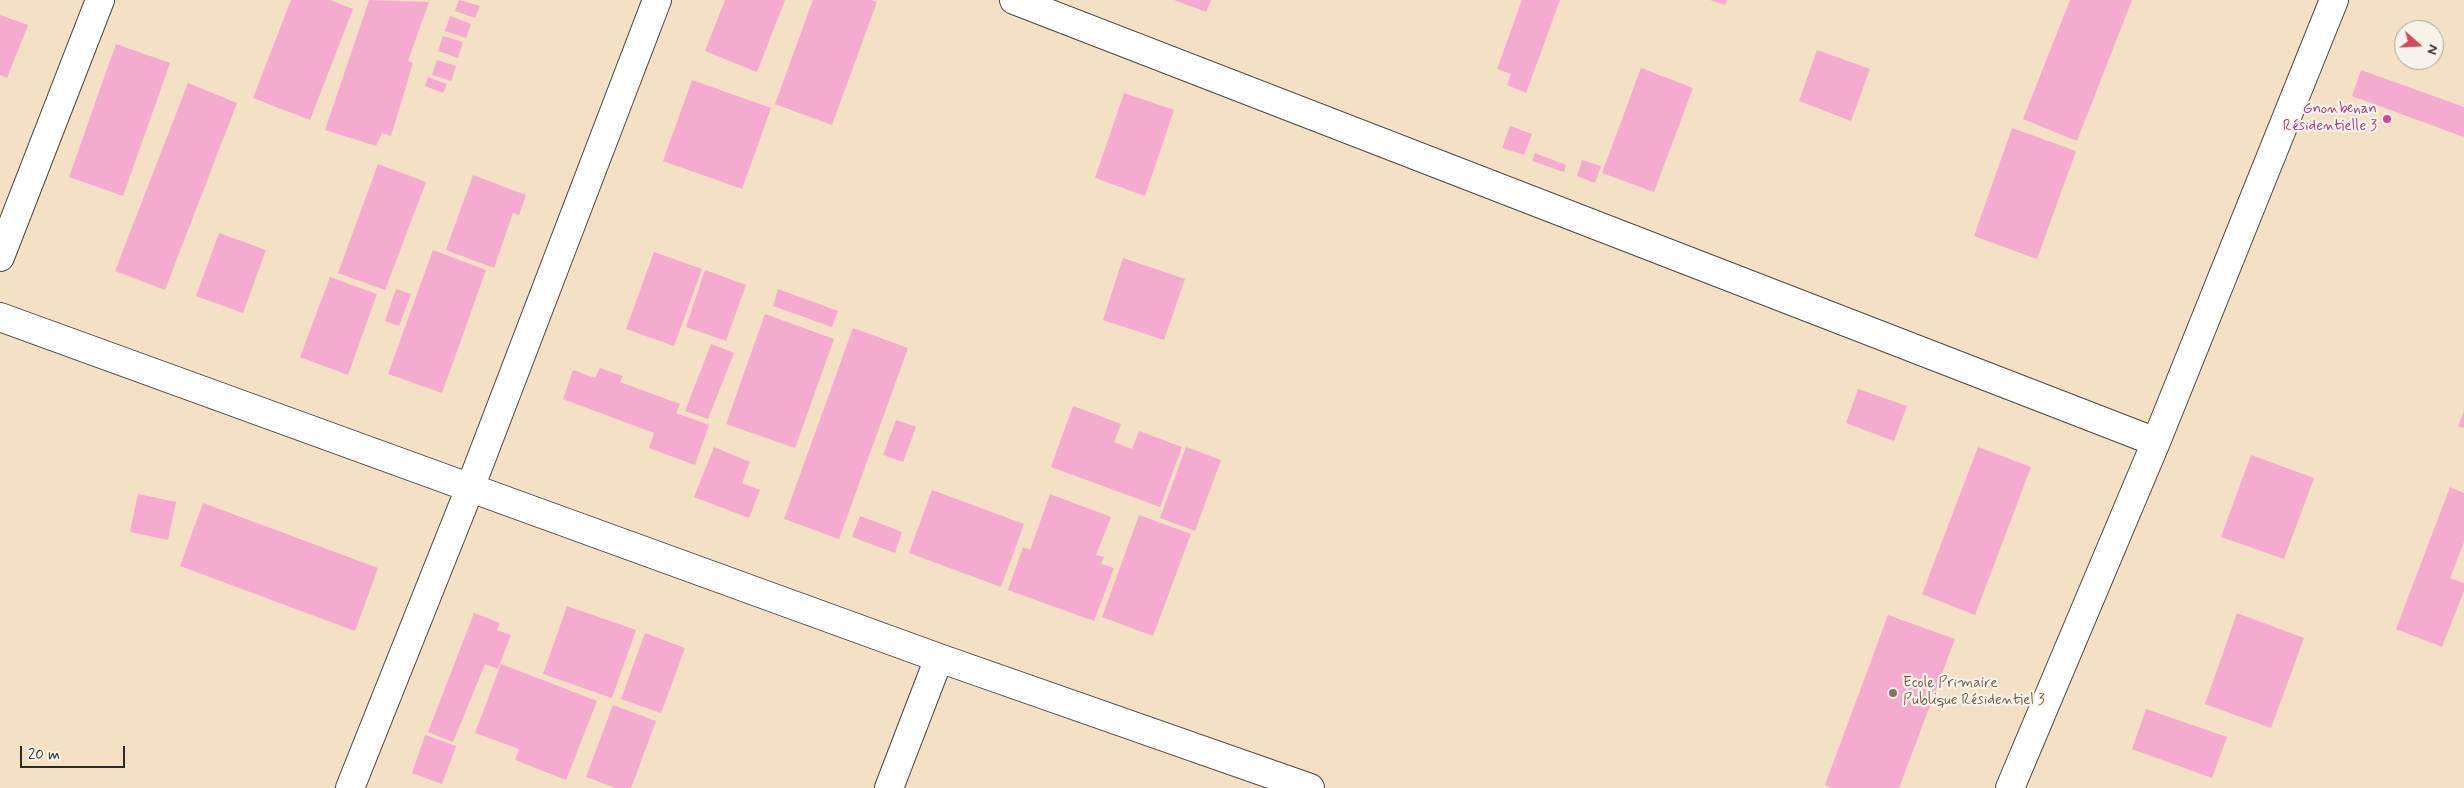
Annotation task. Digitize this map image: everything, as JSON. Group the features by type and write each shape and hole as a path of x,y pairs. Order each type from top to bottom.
{"street":[{"path":"0,257 100,0"},
{"path":"350,788 470,488 657,0"},
{"path":"1014,0 2156,442"},
{"path":"2010,788 2156,442 2334,0"},
{"path":"0,317 939,658 1310,788"},
{"path":"890,788 939,658"}],"building":[{"path":"291,0 330,0 353,9 310,120 253,98"},
{"path":"369,0 429,2 408,61 413,63 391,136 382,133 376,146 325,130"},
{"path":"459,0 480,6 475,18 455,11"},
{"path":"725,0 785,0 757,72 705,51"},
{"path":"813,0 871,0 877,2 832,125 775,104"},
{"path":"1174,0 1211,0 1206,12"},
{"path":"1522,0 1560,0 1526,93 1507,85 1511,74 1497,69"},
{"path":"1710,0 1727,0 1725,5"},
{"path":"2070,0 2132,0 2077,141 2023,119"},
{"path":"0,15 28,25 7,78 0,75"},
{"path":"450,16 471,24 466,38 445,31"},
{"path":"443,36 463,42 458,58 438,51"},
{"path":"116,44 170,63 123,196 69,177"},
{"path":"1817,50 1870,69 1851,121 1799,101"},
{"path":"437,60 456,66 451,81 432,75"},
{"path":"1641,68 1693,88 1654,192 1602,173"},
{"path":"2361,70 2464,107 2464,137 2352,96"},
{"path":"428,77 447,84 443,93 425,86"},
{"path":"692,80 771,108 742,189 663,161"},
{"path":"188,83 237,103 165,290 115,271"},
{"path":"1124,93 1174,110 1145,196 1095,178"},
{"path":"1510,126 1532,134 1524,155 1502,148"},
{"path":"2012,128 2076,151 2037,259 1974,236"},
{"path":"1535,153 1566,165 1564,172 1532,161"},
{"path":"1582,160 1601,166 1595,183 1577,176"},
{"path":"378,164 426,182 385,290 338,273"},
{"path":"473,175 526,195 519,215 513,213 494,268 446,250"},
{"path":"219,233 266,250 243,313 196,296"},
{"path":"433,250 486,270 442,393 388,374"},
{"path":"654,252 702,269 674,346 626,329"},
{"path":"1123,258 1185,279 1164,340 1103,320"},
{"path":"705,270 746,285 726,341 686,327"},
{"path":"330,277 377,294 348,375 300,357"},
{"path":"396,289 411,294 399,326 385,321"},
{"path":"778,289 838,311 832,327 773,306"},
{"path":"765,314 834,339 795,448 726,424"},
{"path":"853,328 908,348 839,539 784,519"},
{"path":"711,344 734,353 708,419 685,411"},
{"path":"600,368 623,376 620,382 680,404 676,413 709,425 695,465 649,448 654,433 563,399 573,370 595,378"},
{"path":"1858,389 1907,406 1894,441 1846,423"},
{"path":"1073,406 1121,424 1114,442 1132,449 1139,431 1182,447 1160,507 1051,467"},
{"path":"2464,411 2464,428 2458,426"},
{"path":"896,420 916,427 903,462 883,455"},
{"path":"714,447 750,462 742,483 760,490 749,518 694,497"},
{"path":"1186,447 1221,460 1195,531 1160,518"},
{"path":"1978,447 2031,467 1975,615 1922,594"},
{"path":"2251,455 2314,478 2284,559 2221,537"},
{"path":"2450,487 2464,493 2464,542 2450,578 2464,583 2464,591 2442,647 2396,629"},
{"path":"932,490 1024,524 1001,587 909,553"},
{"path":"138,494 176,502 168,540 130,532"},
{"path":"1050,494 1111,517 1096,555 1104,557 1101,564 1114,568 1094,621 1008,590 1023,547 1030,550"},
{"path":"203,503 378,568 355,631 180,566"},
{"path":"1139,515 1191,534 1153,636 1102,617"},
{"path":"860,516 902,532 895,553 852,537"},
{"path":"567,606 636,630 612,698 543,674"},
{"path":"474,613 500,623 497,630 511,635 498,669 485,664 453,742 428,732"},
{"path":"2237,613 2304,638 2271,728 2205,704"},
{"path":"1888,615 1955,639 1899,788 1832,788 1825,785"},
{"path":"645,633 685,648 661,713 621,699"},
{"path":"501,664 597,701 566,780 515,760 519,749 475,733"},
{"path":"613,705 656,721 631,788 616,788 586,777"},
{"path":"2146,709 2227,737 2212,778 2132,749"},
{"path":"425,735 456,746 442,784 412,773"}],"place":[{"name":"Gnonbenan Résidentielle 3","path":"2387,119"},
{"name":"Ecole Primaire Publique Résidentiel 3","path":"1893,693"}]}
